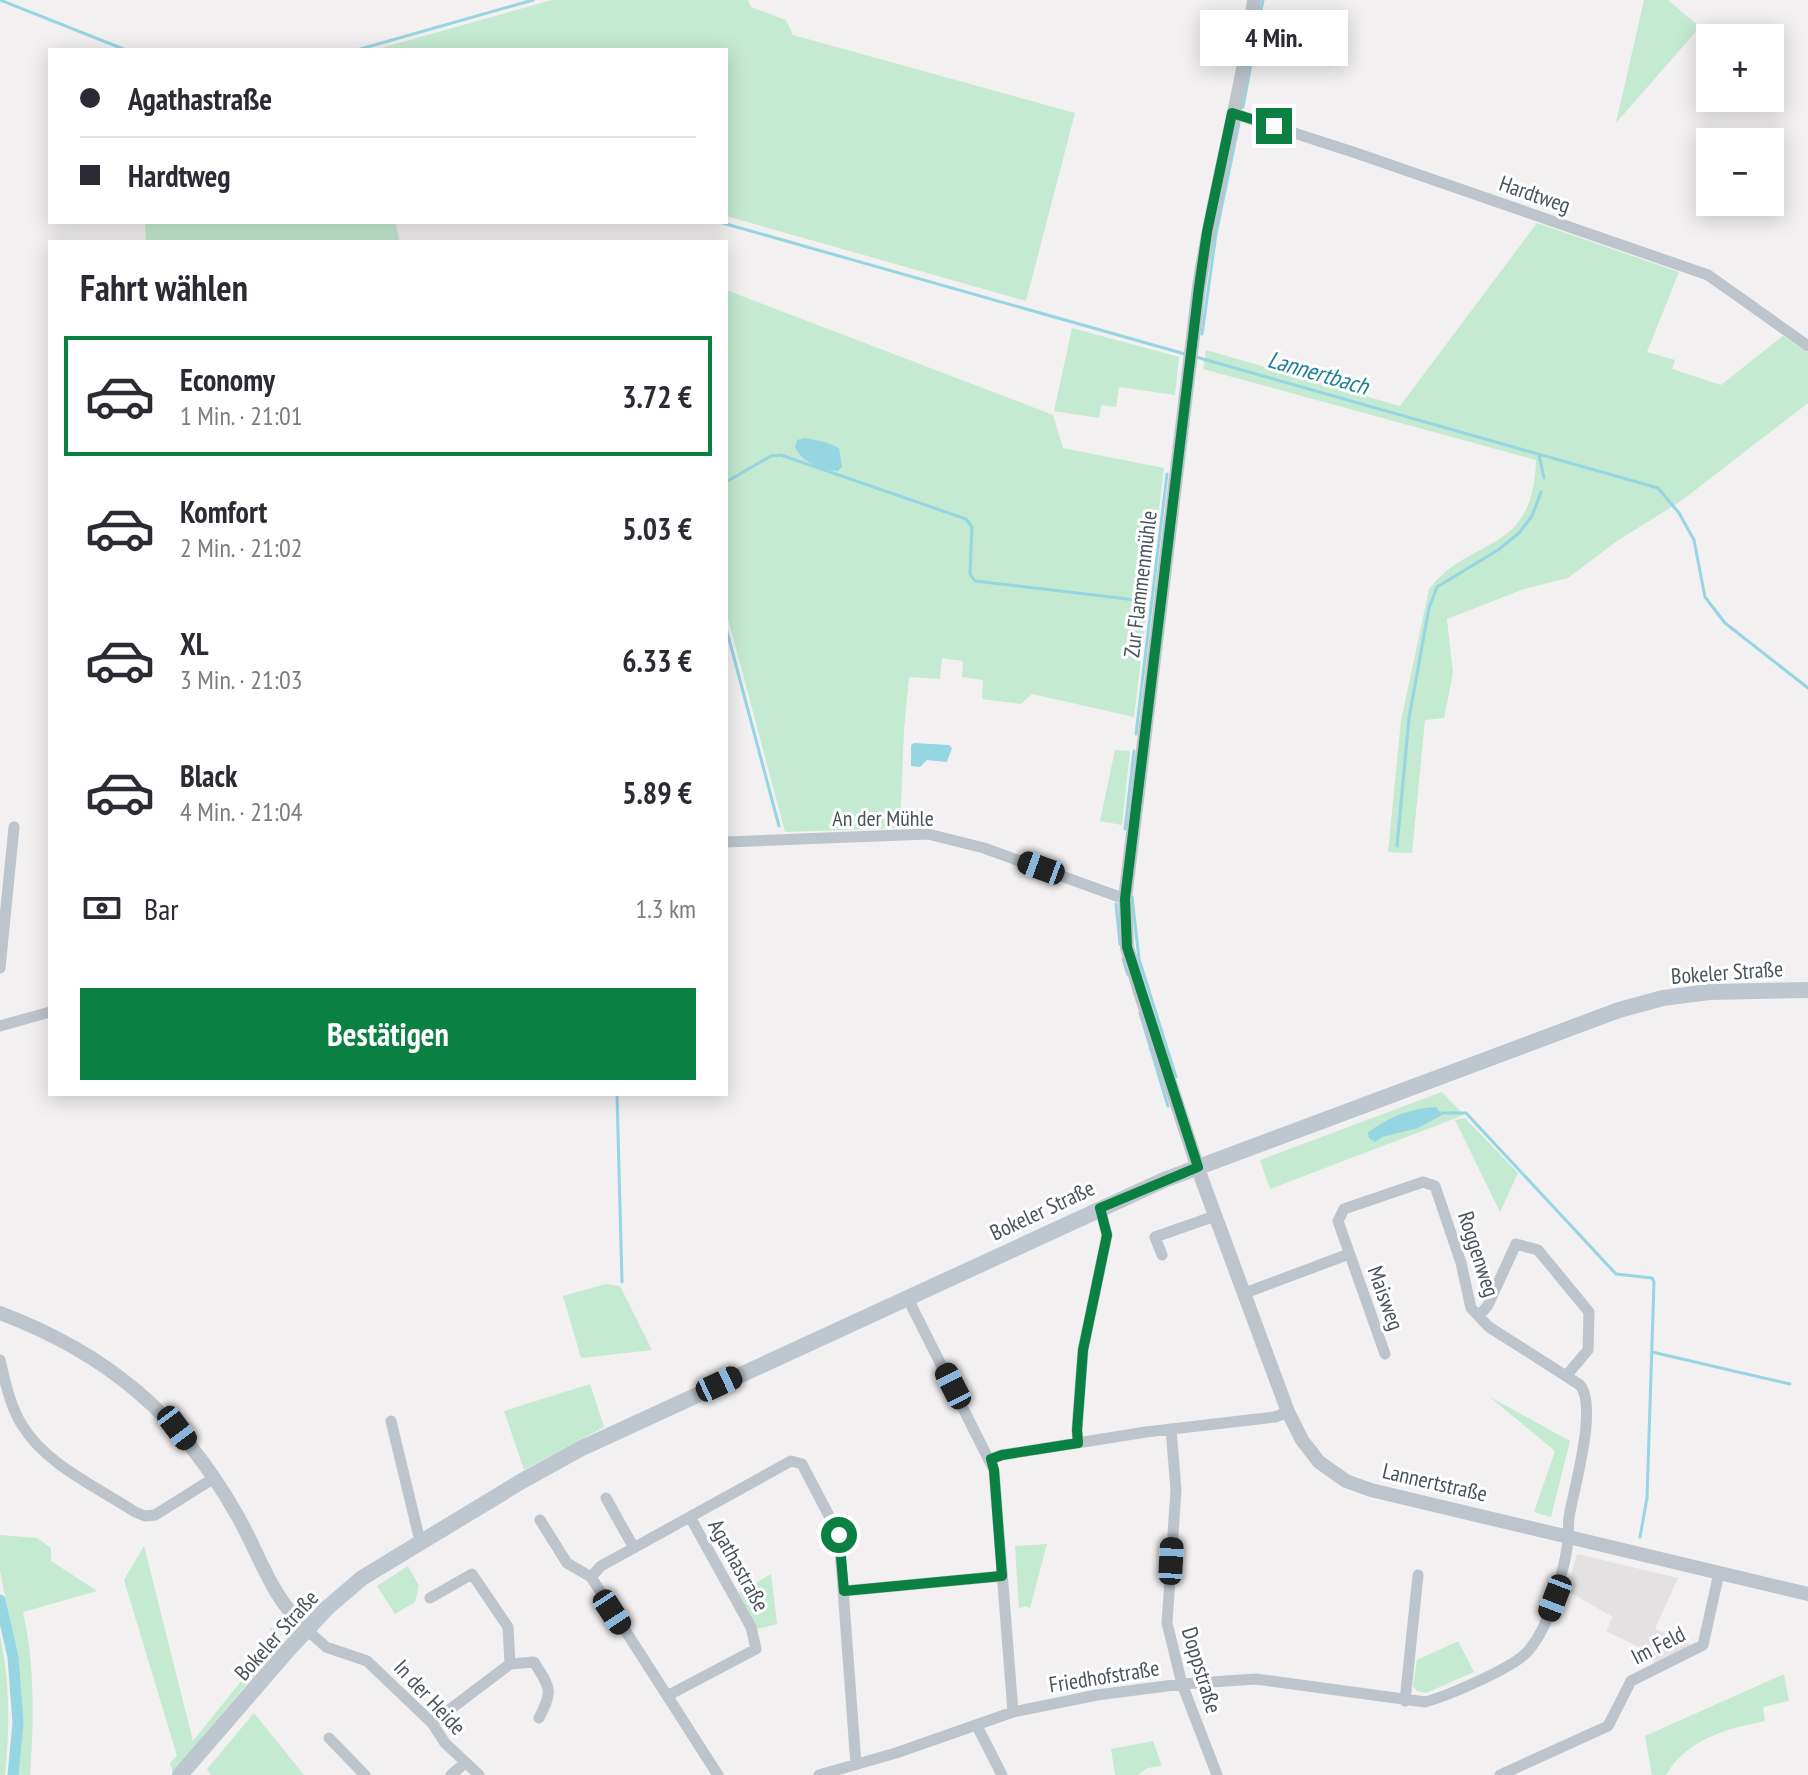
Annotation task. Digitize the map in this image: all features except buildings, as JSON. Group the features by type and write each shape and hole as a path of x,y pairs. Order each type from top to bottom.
{"main road":[{"name":"Bokeler Straße","path":"180,1775 307,1630 362,1578 580,1449 1100,1208 1198,1167 1619,1010 1663,998 1709,992 1808,990"}],"street":[{"name":"Zur Flammenmühle","path":"1198,1167 1127,947 1125,899 1207,232 1249,38 1254,0"},
{"name":"Hardtweg","path":"1232,113 1708,275 1808,346"},
{"path":"0,968 14,827"},
{"name":"An der Mühle","path":"728,842 928,834 984,848 1125,899"},
{"path":"0,1026 48,1013"},
{"name":"Lannertstraße","path":"1198,1167 1288,1412 1312,1454 1346,1481 1371,1490 1808,1594"},
{"name":"Roggenweg","path":"1349,1254 1338,1221 1344,1209 1423,1182 1435,1186 1461,1263 1471,1308 1489,1327 1585,1391 1583,1448 1568,1536"},
{"path":"1078,1443 1083,1350 1107,1235 1100,1208"},
{"path":"1162,1255 1155,1237 1215,1216"},
{"path":"1480,1315 1488,1305 1516,1244 1538,1250 1589,1312 1588,1350 1566,1376"},
{"path":"1245,1293 1349,1254"},
{"name":"Maisweg","path":"1349,1254 1385,1354"},
{"path":"907,1297 994,1470 1013,1712"},
{"path":"0,1313 71,1344 129,1382 177,1428 239,1518 274,1591 307,1630"},
{"path":"0,1360 6,1386 21,1424 47,1455 135,1512 145,1516 155,1515 214,1478"},
{"path":"991,1459 1171,1429 1275,1417 1288,1412"},
{"path":"391,1421 420,1541"},
{"name":"Doppstraße","path":"1171,1429 1176,1490 1167,1623 1182,1684 1217,1775"},
{"name":"Agathastraße","path":"667,1696 756,1649 751,1627 690,1517 791,1461 802,1464 839,1535 856,1765"},
{"path":"606,1498 634,1548"},
{"path":"591,1577 601,1566 690,1517"},
{"path":"540,1520 567,1563 591,1577 718,1775"},
{"name":"Friedhofstraße","path":"819,1775 1013,1712 1097,1695 1182,1684 1256,1679 1405,1701 1425,1702 1446,1696 1527,1654 1543,1630 1555,1598 1568,1536"},
{"name":"Im Feld","path":"1500,1775 1608,1726 1631,1681 1703,1645 1719,1573"},
{"path":"430,1598 472,1574 508,1627 510,1664"},
{"path":"1405,1701 1418,1575"},
{"path":"844,1591 1002,1576"},
{"name":"In der Heide","path":"307,1630 326,1647 367,1661 432,1723 445,1743 479,1775"},
{"path":"432,1723 510,1664 534,1662 549,1687 549,1700 539,1718"},
{"path":"977,1726 1002,1775"},
{"path":"329,1738 365,1775"},
{"path":"451,1775 465,1763"}],"shaded area":[{"path":"1577,1554 1678,1578 1655,1629 1690,1644 1687,1651 1655,1665 1650,1652 1606,1631 1613,1617 1567,1591"}],"green space":[{"path":"552,0 748,0 751,7 786,20 793,35 1075,113 1026,301 728,217 728,48 381,48"},
{"path":"1644,0 1668,0 1696,24 1696,32 1616,123"},
{"path":"1537,223 1679,272 1647,352 1675,360 1672,369 1721,385 1783,336 1808,353 1808,403 1681,501 1617,541 1568,578 1524,589 1447,619 1453,673 1444,718 1425,720 1412,853 1388,852 1401,721 1429,589 1463,559 1512,529 1524,513 1532,491 1536,460 1203,369 1206,350 1400,406"},
{"path":"145,224 396,224 400,240 146,240"},
{"path":"728,291 1053,415 1063,448 1164,468 1134,717 1032,694 1021,704 982,699 983,680 962,677 963,661 942,658 940,679 909,677 900,828 785,832 728,618"},
{"path":"1072,328 1179,357 1175,395 1119,387 1116,407 1101,405 1099,418 1054,411"},
{"path":"1115,750 1130,751 1122,825 1100,821"},
{"path":"1442,1092 1464,1115 1270,1189 1260,1160"},
{"path":"1465,1118 1518,1173 1500,1212 1455,1120"},
{"path":"606,1284 620,1286 652,1350 581,1358 563,1296"},
{"path":"590,1384 604,1427 524,1470 504,1411"},
{"path":"1490,1397 1570,1441 1551,1517 1534,1512 1555,1451"},
{"path":"0,1535 37,1538 51,1548 51,1561 97,1591 23,1612 30,1652 32,1693 30,1775 17,1775 22,1721 17,1654 0,1571"},
{"path":"1047,1544 1030,1608 1025,1606 1019,1609 1015,1546"},
{"path":"144,1546 193,1741 270,1645 270,1628 279,1630 278,1647 173,1772 170,1763 177,1756 124,1580"},
{"path":"408,1566 419,1586 415,1602 395,1614 377,1586"},
{"path":"771,1574 777,1624 758,1629 739,1593"},
{"path":"0,1636 8,1705 5,1775 0,1775"},
{"path":"1458,1641 1474,1672 1426,1693 1417,1691 1413,1686 1417,1660"},
{"path":"1784,1674 1789,1701 1763,1707 1765,1721 1736,1728 1696,1744 1666,1775 1652,1775 1645,1736"},
{"path":"254,1713 304,1775 211,1775 207,1769"},
{"path":"1153,1741 1162,1766 1147,1768 1138,1775 1115,1775 1111,1749"}],"water":[{"path":"805,438 839,448 842,467 838,471 832,470 807,461 795,447 797,440"},
{"path":"911,745 949,745 952,748 947,762 927,760 920,767 911,766"},
{"path":"1436,1107 1442,1115 1418,1128 1382,1137 1375,1142 1369,1138 1368,1132 1392,1118 1409,1111"}],"waterway":[{"name":"Lannertbach","path":"0,0 121,48"},
{"path":"364,48 533,0"},
{"path":"1243,107 1263,0"},
{"path":"1202,334 1216,234 1239,123"},
{"name":"Lannertbach","path":"726,224 1185,354"},
{"name":"Lannertbach","path":"1196,357 1658,488 1679,513 1694,540 1705,597 1725,623 1808,688"},
{"path":"728,481 771,456 781,455 966,519 972,527 970,574 975,581 1136,600"},
{"path":"1539,455 1544,478"},
{"path":"1136,734 1167,474"},
{"path":"1397,846 1409,718 1429,608 1437,587 1498,550 1519,533 1532,516 1541,492"},
{"path":"728,635 779,826"},
{"path":"1125,829 1134,751"},
{"path":"1132,897 1139,959 1176,1077"},
{"path":"1116,904 1120,944"},
{"path":"1123,959 1128,975"},
{"path":"1140,1013 1168,1106"},
{"path":"617,1096 622,1282"},
{"path":"1442,1113 1466,1113 1616,1274 1652,1278 1654,1282 1647,1498 1640,1537"},
{"path":"1652,1352 1790,1384"},
{"path":"0,1600 13,1657 18,1723 13,1775"}],"route":[{"path":"839,1535 844,1591 1002,1576 991,1459 1078,1443 1083,1350 1107,1235 1100,1208 1198,1167 1127,947 1125,899 1207,232 1232,113 1274,126"}]}
